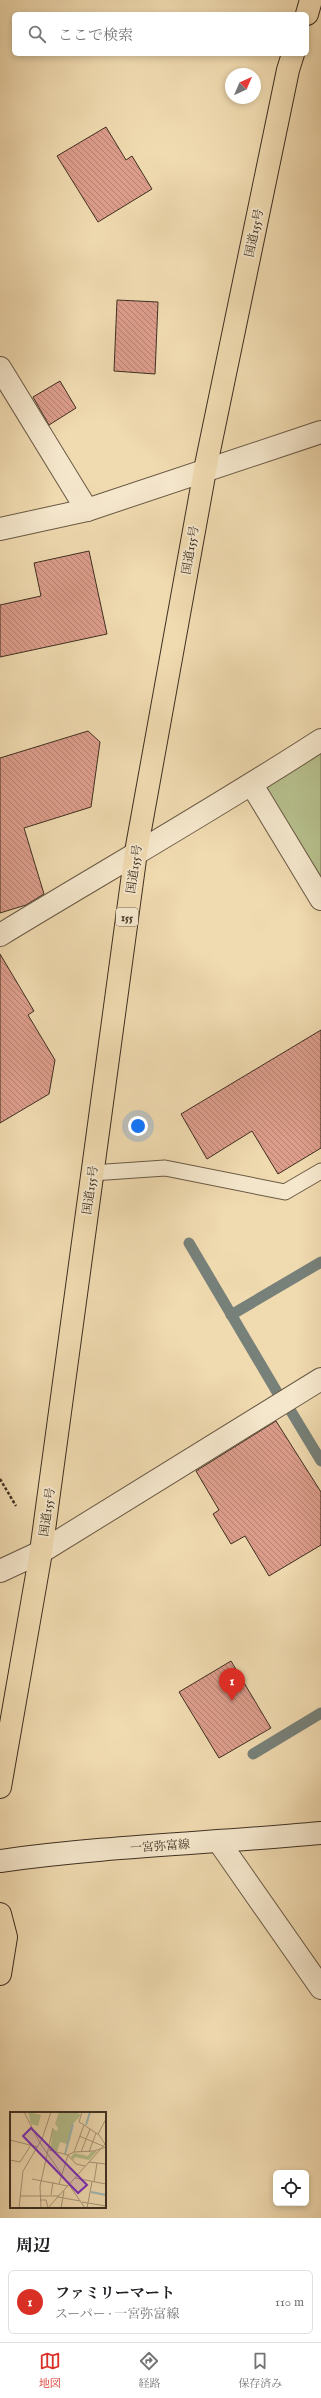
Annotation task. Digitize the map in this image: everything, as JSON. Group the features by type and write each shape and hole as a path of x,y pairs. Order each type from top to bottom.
{"highway":[{"path":"308,12 311,0"},
{"name":"国道155号","path":"0,1787 41,1552 136,852 205,470 288,70 292,56"},
{"path":"0,1914 6,1937 0,1974"}],"street":[{"path":"0,368 87,510"},
{"path":"0,529 87,510 321,432"},
{"path":"0,935 136,852 252,785 321,740"},
{"path":"252,785 321,900"},
{"path":"0,1571 41,1552 321,1379"},
{"name":"一宮弥富線","path":"0,1861 60,1852 219,1842 321,1833"},
{"path":"219,1842 321,1988"}],"lane":[{"path":"92,1173 165,1168 285,1192 321,1171"}],"green space":[{"path":"321,750 321,881 264,787"}],"building":[{"path":"106,127 126,160 132,156 152,189 98,222 57,156"},
{"path":"117,300 158,302 155,374 114,371"},
{"path":"60,381 76,408 49,425 33,397"},
{"path":"89,551 107,634 0,657 0,605 41,596 34,563"},
{"path":"88,731 100,742 91,807 24,828 44,894 26,905 0,913 0,758"},
{"path":"0,954 34,1011 28,1015 55,1060 49,1094 0,1123"},
{"path":"321,1030 321,1148 278,1174 252,1131 207,1159 181,1114"},
{"path":"276,1421 321,1492 321,1545 269,1576 245,1536 231,1544 213,1514 219,1510 196,1471"},
{"path":"231,1661 271,1728 219,1758 179,1692"}],"waterway":[{"path":"189,1243 277,1392"},
{"path":"231,1315 321,1262"},
{"path":"289,1408 321,1461"},
{"path":"253,1754 321,1713"}],"place":[{"name":"ファミリーマート","path":"232,1701"}]}
